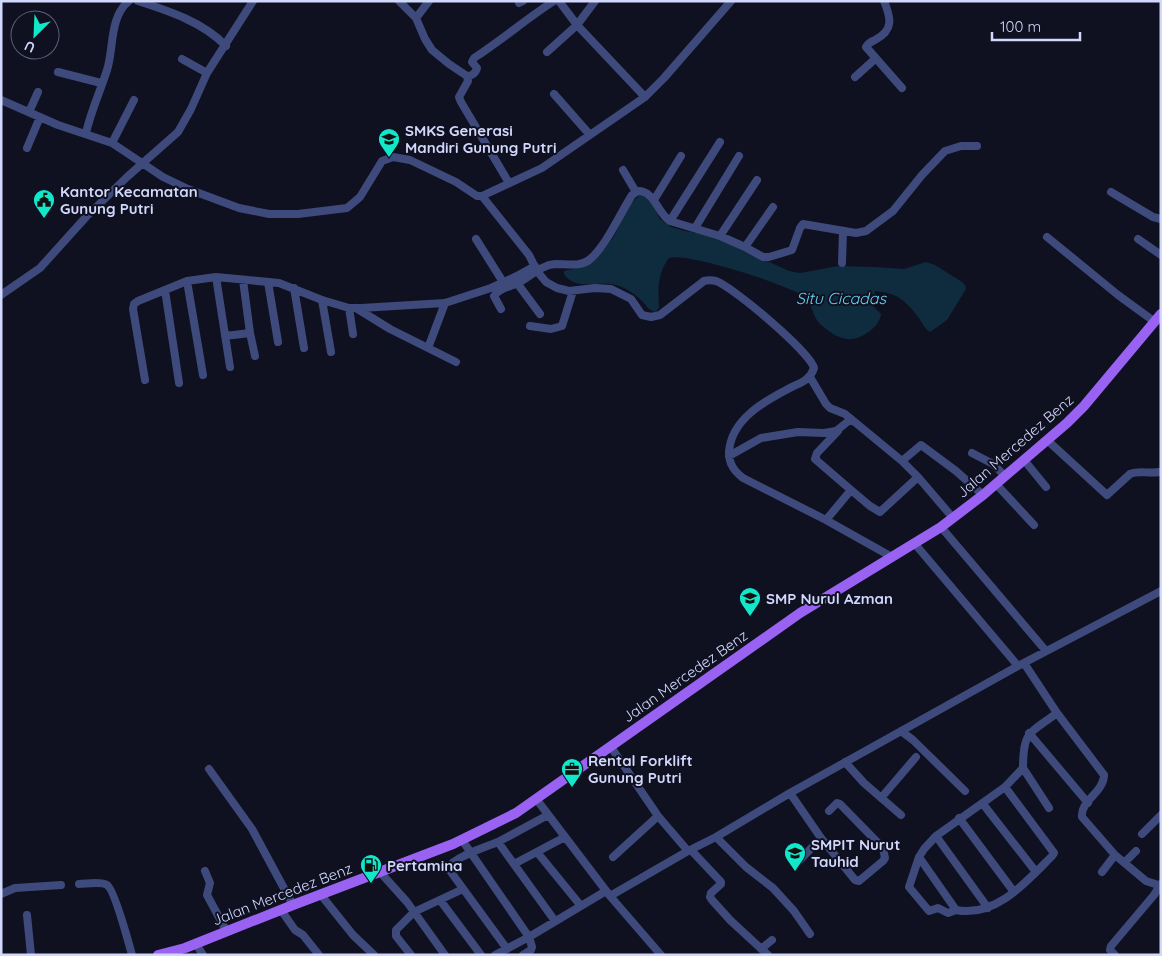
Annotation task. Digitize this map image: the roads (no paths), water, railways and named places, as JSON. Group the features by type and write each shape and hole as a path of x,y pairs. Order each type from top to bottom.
{"main road":[{"name":"Jalan Mercedez Benz","path":"158,955 196,944 462,840 516,813 537,800 800,613 915,544 953,518 996,484 1084,406 1158,318"}],"street":[{"path":"86,133 107,70 115,24 124,6 129,1"},
{"path":"138,1 202,26 216,35 226,46"},
{"path":"1,296 40,268 86,217 170,140 182,126 207,73 253,1"},
{"path":"399,1 416,18 425,40 432,50 467,76 471,76 476,71 476,66 472,62 474,58 531,15 554,1"},
{"path":"416,18 429,1"},
{"path":"559,1 577,25 645,97"},
{"path":"547,52 577,25 595,1"},
{"path":"1,100 40,117 112,143 163,177 188,189 239,208 269,214 298,214 347,208 360,197 382,161 393,157 410,160 456,182 477,196 482,196 542,168 645,97 731,1"},
{"path":"884,1 890,18 889,26 880,37 868,43 866,47 902,88"},
{"path":"182,58 207,73"},
{"path":"855,77 875,58"},
{"path":"58,72 101,84"},
{"path":"467,76 468,81 461,91 461,102 509,183"},
{"path":"30,112 38,92"},
{"path":"554,94 590,135"},
{"path":"112,143 134,100"},
{"path":"27,148 40,117"},
{"path":"670,221 720,142"},
{"path":"352,308 444,303 491,288 536,268 555,264 582,264 589,260 604,242 632,195 642,190 654,200 663,216 670,221 720,236 763,257 769,257 792,250 803,224 861,233 887,217 922,174 946,151 961,146 977,146"},
{"path":"654,200 682,156"},
{"path":"695,228 739,156"},
{"path":"623,170 636,192"},
{"path":"720,236 756,180"},
{"path":"1110,192 1154,217 1161,219"},
{"path":"482,196 517,239 536,268 551,286 573,291 603,288 618,292 631,299 642,315 651,318 660,315 704,282 709,280 718,282 749,304 796,344 813,364 814,371 810,377 779,394 740,422 731,440 729,456 732,467 738,474 892,557"},
{"path":"745,247 773,207"},
{"path":"842,263 843,231"},
{"path":"1047,237 1118,295 1158,318"},
{"path":"1138,238 1161,255"},
{"path":"476,239 503,282"},
{"path":"501,310 495,294 504,288 517,284 536,268"},
{"path":"216,276 230,367"},
{"path":"145,380 133,309 134,304 188,282 216,276 279,283 322,300 352,308 456,362"},
{"path":"243,280 255,356"},
{"path":"188,282 203,375"},
{"path":"268,282 278,342"},
{"path":"517,284 540,314"},
{"path":"294,288 304,348"},
{"path":"165,290 179,383"},
{"path":"530,326 551,329 562,326 573,291"},
{"path":"322,300 332,352"},
{"path":"428,348 444,303"},
{"path":"352,308 353,334"},
{"path":"226,336 250,333"},
{"path":"810,377 826,404 851,419 902,461 953,518"},
{"path":"851,419 817,453 815,459 880,512 918,477"},
{"path":"729,456 754,442 770,436 798,432 824,433 840,430"},
{"path":"1047,440 1107,495 1135,472 1153,474 1159,472"},
{"path":"902,461 920,445 956,471 982,495"},
{"path":"972,453 993,464 1005,476"},
{"path":"1024,460 1046,487"},
{"path":"996,484 1034,525"},
{"path":"826,520 851,490"},
{"path":"941,527 1046,651"},
{"path":"915,544 1021,665 1104,775 1102,785 1081,814 1082,817 1115,855 1146,881 1160,885 1154,895 1111,946 1110,950 1116,955"},
{"path":"495,955 580,906 716,837 844,762 1046,651 1161,591"},
{"path":"1049,808 1023,768 1023,749 1026,738 1057,713"},
{"path":"901,731 913,740 965,791"},
{"path":"1030,734 1088,804"},
{"path":"611,747 658,816 721,882 711,893 710,897 712,900 730,920 768,955"},
{"path":"881,798 916,757"},
{"path":"844,762 901,815"},
{"path":"1005,788 1055,854 1014,892 988,908 956,910 948,913 938,908 929,911 910,890 909,884 919,858 936,836 959,818 1005,788 1023,768"},
{"path":"209,769 252,829 293,905"},
{"path":"790,793 821,838 857,881 885,858 881,845 840,804 837,804 829,811"},
{"path":"537,800 608,893 661,955"},
{"path":"983,804 1036,872"},
{"path":"507,949 449,870 449,866 548,815"},
{"path":"613,857 658,816"},
{"path":"1142,834 1161,816"},
{"path":"959,818 1014,892"},
{"path":"936,836 988,908"},
{"path":"514,864 565,837"},
{"path":"716,837 746,867 773,888 794,911 810,934"},
{"path":"798,861 821,838"},
{"path":"462,840 529,937 532,947 524,955"},
{"path":"498,842 555,921"},
{"path":"1125,862 1136,851"},
{"path":"537,852 580,906"},
{"path":"1102,872 1115,855"},
{"path":"919,858 956,910"},
{"path":"205,871 210,882 207,895 226,932"},
{"path":"380,872 414,912 445,955"},
{"path":"79,884 104,884 109,887 121,917 132,955"},
{"path":"1,894 15,888 61,885"},
{"path":"411,955 395,932 414,912 463,889"},
{"path":"321,895 353,935 374,955"},
{"path":"440,900 481,955"},
{"path":"281,910 295,930 303,935 319,955"},
{"path":"27,915 31,955"},
{"path":"761,949 772,940"},
{"path":"196,944 203,955"}],"water":[{"name":"Situ Cicadas","path":"640,195 646,197 660,219 671,227 709,235 789,271 800,273 838,266 904,269 926,262 935,265 962,282 966,289 947,320 930,332 904,301 889,293 875,291 873,306 881,314 880,319 869,332 858,338 847,339 836,335 820,324 808,301 802,295 757,277 714,264 679,257 669,258 660,276 659,308 655,312 648,308 634,294 620,286 606,283 580,284 569,279 564,274 564,271 581,267 602,251 613,238 630,204"}],"place":[{"name":"SMKS Generasi Mandiri Gunung Putri","path":"389,158"},
{"name":"Kantor Kecamatan Gunung Putri","path":"44,219"},
{"name":"SMP Nurul Azman","path":"750,617"},
{"name":"Rental Forklift Gunung Putri","path":"572,788"},
{"name":"SMPIT Nurut Tauhid","path":"795,872"},
{"name":"Pertamina","path":"371,884"}]}
